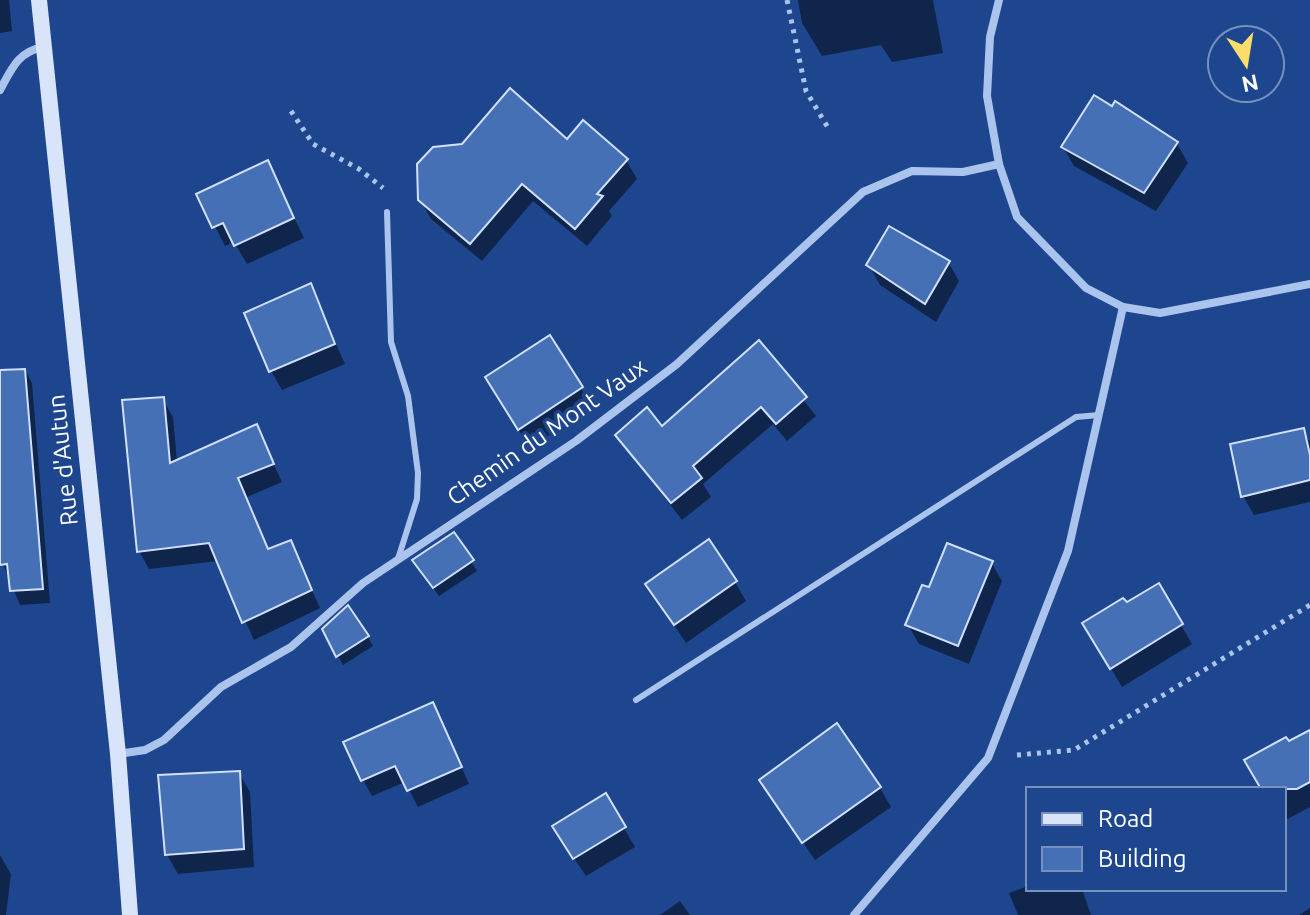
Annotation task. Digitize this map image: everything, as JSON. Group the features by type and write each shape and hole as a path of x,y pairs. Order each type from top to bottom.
{"main road":[{"name":"Rue d'Autun","path":"39,0 118,754 130,915"}],"street":[{"path":"999,0 990,37 987,96 999,164 1017,217 1086,288 1123,307 1160,313 1310,284"},
{"path":"0,90 16,59 30,50 43,47"},
{"name":"Chemin du Mont Vaux","path":"118,754 145,750 164,740 221,687 291,647 363,583 576,441 677,364 863,192 912,171 963,172 999,164"},
{"path":"854,915 988,758 1068,551 1123,307"}],"lane":[{"path":"387,212 391,342 408,396 418,473 417,499 397,561"},
{"path":"636,700 1076,417 1099,415"}],"path":[{"path":"787,0 806,91 830,131"},
{"path":"291,111 313,144 383,184 387,212"},
{"path":"988,758 1074,750 1310,605"}],"building":[{"path":"510,88 567,139 583,120 628,159 597,194 603,196 575,229 522,184 470,244 418,200 417,164 433,147 462,144"},
{"path":"1094,95 1112,106 1115,101 1178,142 1144,193 1061,147"},
{"path":"268,160 294,218 234,246 223,223 212,228 196,194"},
{"path":"889,226 950,261 925,304 866,265"},
{"path":"311,283 335,344 269,372 244,313"},
{"path":"550,335 583,387 518,430 485,377"},
{"path":"759,340 807,397 776,424 761,407 693,466 702,478 671,503 615,435 647,407 662,426"},
{"path":"25,369 43,589 10,591 7,564 0,565 0,370"},
{"path":"164,397 170,463 257,424 274,464 238,478 268,549 291,540 312,590 242,623 209,543 137,552 122,400"},
{"path":"1304,428 1310,455 1310,480 1241,497 1230,444"},
{"path":"454,532 474,560 433,588 412,560"},
{"path":"709,539 737,581 674,625 645,584"},
{"path":"947,543 993,561 958,646 905,625 922,585 929,587"},
{"path":"1159,583 1183,624 1110,669 1082,623 1123,598 1127,602"},
{"path":"348,605 369,636 336,657 322,629"},
{"path":"433,702 462,767 407,791 395,766 361,781 343,742"},
{"path":"837,723 881,787 802,843 759,780"},
{"path":"1310,730 1310,782 1297,789 1260,787 1244,760 1286,737 1289,741"},
{"path":"240,771 244,849 165,855 158,775"},
{"path":"606,793 626,827 573,859 552,826"}]}
